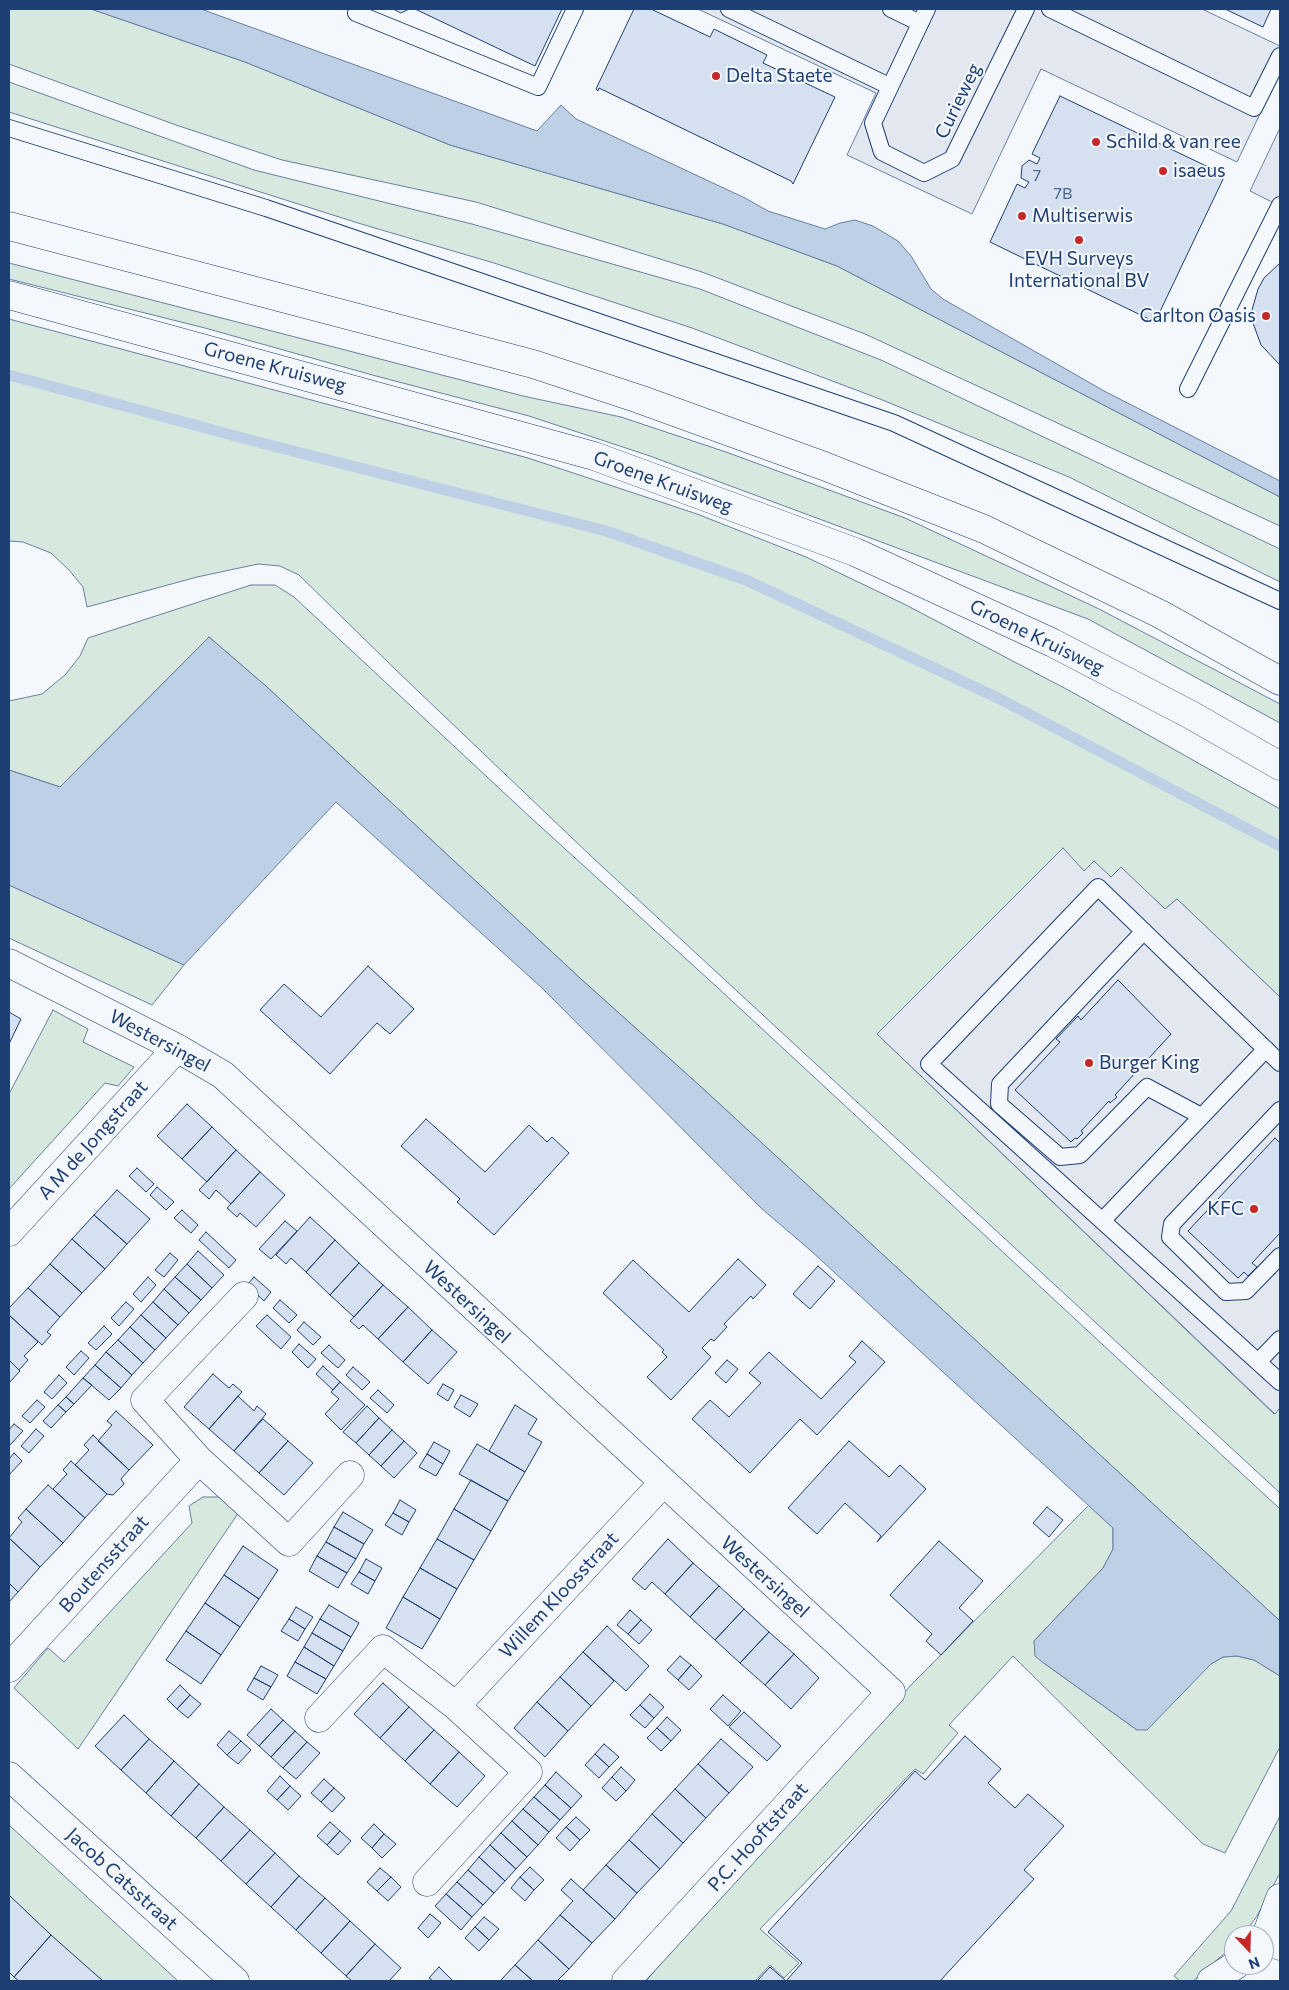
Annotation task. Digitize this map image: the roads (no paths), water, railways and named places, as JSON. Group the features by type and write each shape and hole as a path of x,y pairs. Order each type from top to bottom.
{"street":[{"path":"9,226 533,364 658,406 824,466 984,529 1160,614 1280,681"},
{"name":"Groene Kruisweg","path":"9,295 397,400 594,456 855,552 1053,643 1191,715 1280,766"},
{"name":"Westersingel","path":"9,963 177,1048 222,1075 662,1484 891,1692"},
{"name":"A M de Jongstraat","path":"9,1232 177,1048"},
{"path":"244,1296 145,1400 199,1460 289,1542 350,1475"},
{"name":"Boutensstraat","path":"9,1668 199,1460"},
{"name":"Willem Kloosstraat","path":"456,1706 662,1484"},
{"path":"319,1718 383,1649 456,1706 528,1772 427,1882"},
{"name":"P.C. Hooftstraat","path":"626,1981 891,1692"},
{"name":"Jacob Catsstraat","path":"9,1776 234,1981"},
{"path":"1274,1930 1280,1898"},
{"path":"1211,1981 1224,1973"}],"lane":[{"path":"358,9 356,13 538,87 575,9"},
{"path":"729,9 890,86"},
{"name":"Curieweg","path":"891,9 923,16 873,123 882,152 924,173 952,159 1026,9"},
{"path":"1050,9 1254,108 1280,56"},
{"path":"9,128 266,208 894,423 1280,601"},
{"path":"1188,389 1280,205"},
{"path":"1280,1063 1098,887 929,1064 1280,1382"},
{"path":"1144,931 1000,1084 999,1104 1060,1157 1080,1155 1147,1087 1202,1116"},
{"path":"1102,1221 1266,1049"},
{"path":"1280,1110 1172,1224 1170,1237 1226,1292 1246,1291 1280,1256"},
{"path":"1258,1362 1280,1339"}],"water":[{"path":"91,9 201,9 537,131 561,105 576,119 745,198 768,211 825,229 855,220 873,226 898,241 911,256 931,289 943,299 1106,392 1280,481 1280,497 837,266 723,224 450,145 245,62"},
{"path":"209,637 267,687 581,979 699,1085 1280,1621 1280,1676 1254,1660 1237,1656 1223,1657 1211,1664 1147,1730 1137,1730 1035,1656 1034,1641 1103,1568 1113,1549 1113,1528 810,1250 761,1208 541,987 336,802 184,965 9,885 9,770 60,787"}],"waterway":[{"path":"9,375 254,441 606,531 746,580 998,698 1280,846"}],"place":[{"name":"Delta Staete","path":"716,76"},
{"name":"Schild & van ree","path":"1096,142"},
{"name":"isaeus","path":"1163,171"},
{"name":"Multiserwis","path":"1022,216"},
{"name":"EVH Surveys International BV","path":"1079,240"},
{"name":"Carlton Oasis","path":"1266,316"},
{"name":"Burger King","path":"1089,1063"},
{"name":"KFC","path":"1254,1209"}]}
